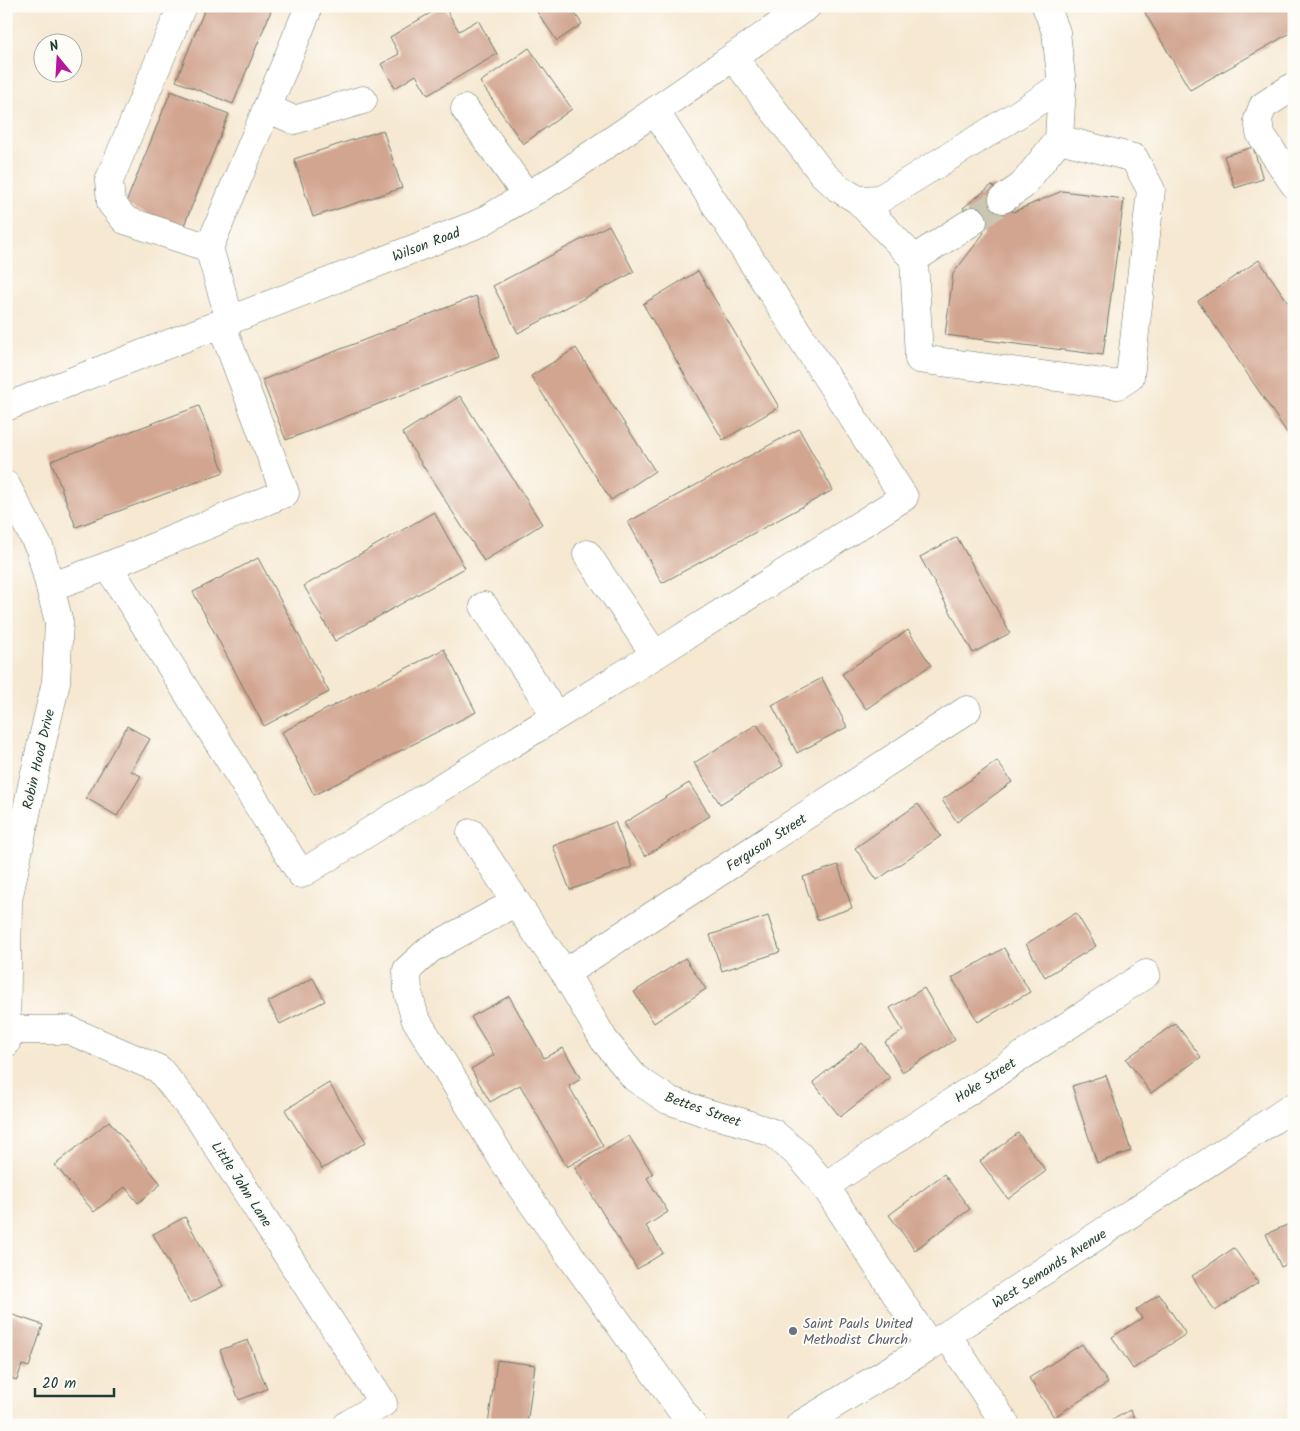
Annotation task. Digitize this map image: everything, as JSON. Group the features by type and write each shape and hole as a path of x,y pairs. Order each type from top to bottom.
{"street":[{"path":"182,6 109,181 111,203 125,220 209,248"},
{"name":"Wilson Road","path":"6,407 480,223 562,175 807,6"},
{"path":"1003,199 1022,186 1059,139 1062,85 1056,32 1046,6"},
{"path":"50,587 108,566 285,493 225,322 209,248 306,14"},
{"path":"733,57 822,173 838,188 858,200 914,259 919,359 1118,385 1130,377 1151,190 1134,158 1059,139"},
{"path":"858,200 880,199 1062,85"},
{"path":"1294,86 1263,106 1258,119 1260,133 1294,184"},
{"path":"267,108 294,120 364,100"},
{"path":"465,109 527,196"},
{"path":"108,566 301,874 904,497 654,111"},
{"path":"914,259 973,221"},
{"name":"Robin Hood Drive","path":"6,485 40,549 59,622 56,682 8,900 7,1036"},
{"path":"587,554 654,655"},
{"path":"484,606 556,716"},
{"name":"Ferguson Street","path":"565,973 967,710"},
{"name":"Bettes Street","path":"471,833 536,934 565,973 604,1040 635,1078 668,1100 773,1133 799,1155 825,1186 939,1340 1006,1425"},
{"path":"516,902 430,949 407,970 408,992 415,1018 513,1176 692,1425"},
{"name":"Hoke Street","path":"825,1186 1146,974"},
{"name":"Little John Lane","path":"7,1036 69,1030 159,1069 200,1120 383,1403 347,1425"},
{"name":"West Semands Avenue","path":"800,1425 939,1340 1294,1106"}],"building":[{"path":"206,6 273,6 233,104 176,81"},
{"path":"444,6 459,31 478,20 497,54 428,95 416,75 395,88 381,64 399,54 390,37"},
{"path":"533,6 570,6 582,24 557,41"},
{"path":"1152,6 1294,6 1294,31 1190,90 1144,11"},
{"path":"529,48 572,109 523,144 480,82"},
{"path":"171,91 229,114 183,228 125,205"},
{"path":"383,130 402,188 313,217 294,159"},
{"path":"1253,147 1263,179 1235,188 1224,156"},
{"path":"992,185 1013,212 1062,191 1124,199 1103,355 945,335 953,274 984,233 963,208"},
{"path":"609,225 634,272 518,333 493,286"},
{"path":"1259,260 1294,311 1294,443 1198,301"},
{"path":"698,271 779,407 723,440 643,304"},
{"path":"476,296 499,357 286,440 262,380"},
{"path":"576,348 655,471 611,500 531,376"},
{"path":"460,396 542,524 484,561 402,433"},
{"path":"199,406 224,472 76,527 51,461"},
{"path":"799,429 833,490 662,583 628,522"},
{"path":"434,512 465,568 335,641 304,586"},
{"path":"957,537 1010,633 973,653 920,557"},
{"path":"258,558 329,692 264,726 193,592"},
{"path":"908,630 931,665 866,709 842,674"},
{"path":"444,649 476,712 314,795 282,732"},
{"path":"822,678 847,727 797,753 772,705"},
{"path":"757,724 783,766 720,804 694,763"},
{"path":"127,726 150,739 131,771 141,776 117,816 86,798"},
{"path":"997,761 1012,782 957,822 942,800"},
{"path":"689,783 710,816 645,856 624,823"},
{"path":"918,804 941,836 877,880 855,848"},
{"path":"615,822 632,867 570,890 553,846"},
{"path":"838,865 852,908 817,920 803,877"},
{"path":"1076,913 1096,946 1045,977 1026,944"},
{"path":"768,916 780,952 722,971 710,935"},
{"path":"1004,948 1030,992 978,1022 952,978"},
{"path":"685,958 706,989 654,1023 634,992"},
{"path":"313,978 325,1001 280,1024 268,1002"},
{"path":"924,988 955,1040 902,1072 885,1042 903,1031 890,1008"},
{"path":"509,996 544,1058 563,1048 581,1079 569,1086 603,1146 567,1167 520,1085 490,1102 471,1069 494,1055 471,1017"},
{"path":"1175,1023 1201,1057 1151,1093 1126,1059"},
{"path":"862,1043 890,1078 840,1117 813,1082"},
{"path":"1106,1075 1131,1151 1097,1163 1072,1086"},
{"path":"329,1083 366,1142 322,1169 285,1110"},
{"path":"109,1121 161,1184 138,1203 125,1187 94,1212 55,1165"},
{"path":"1018,1133 1046,1171 1008,1199 980,1161"},
{"path":"629,1136 653,1174 647,1178 668,1212 646,1226 663,1253 637,1269 575,1168"},
{"path":"944,1174 970,1209 915,1250 889,1215"},
{"path":"1294,1202 1294,1216 1289,1205"},
{"path":"185,1217 223,1286 190,1303 153,1234"},
{"path":"1294,1222 1294,1261 1281,1267 1266,1234"},
{"path":"1234,1248 1258,1283 1215,1311 1192,1276"},
{"path":"1159,1294 1186,1334 1133,1369 1112,1337 1142,1318 1136,1310"},
{"path":"10,1314 43,1325 29,1367 22,1365 17,1380 6,1377 6,1327"},
{"path":"248,1340 267,1389 239,1400 220,1350"},
{"path":"1082,1344 1108,1383 1054,1417 1029,1378"},
{"path":"497,1360 535,1365 527,1425 488,1425"},
{"path":"1130,1410 1139,1425 1103,1425"}],"tunnel":[{"path":"973,221 1003,199"}],"place":[{"name":"Saint Pauls United Methodist Church","path":"793,1331"}]}
